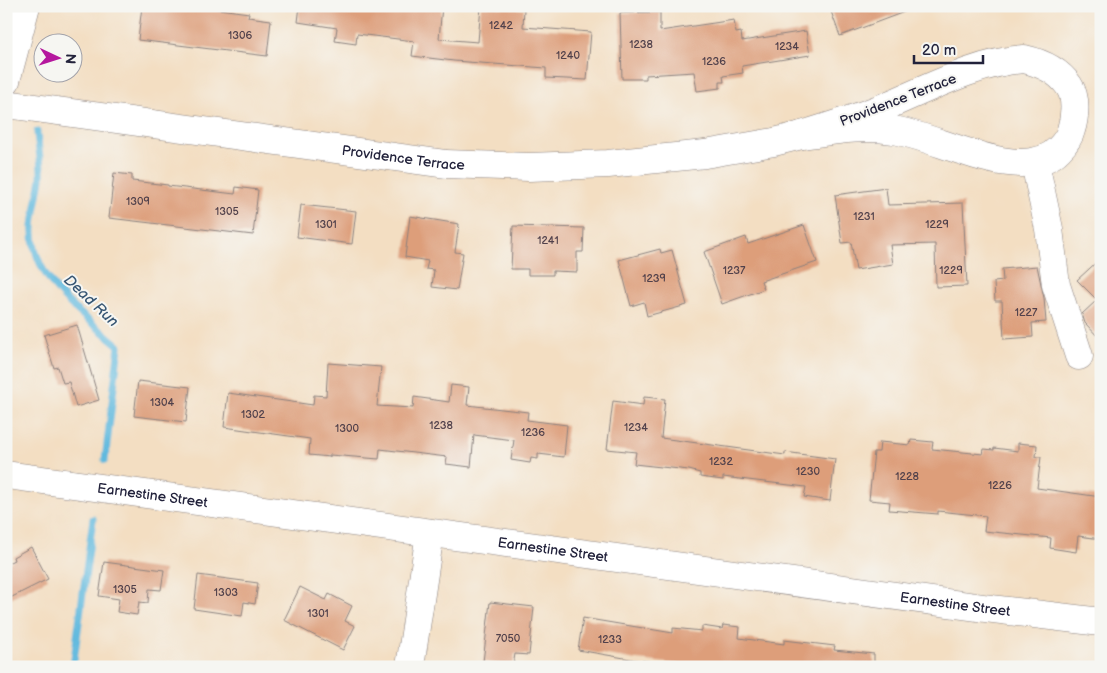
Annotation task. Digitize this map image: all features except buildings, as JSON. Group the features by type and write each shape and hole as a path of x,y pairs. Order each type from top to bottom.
{"street":[{"path":"6,81 11,41 26,6"},
{"name":"Providence Terrace","path":"6,104 446,164 529,168 608,164 706,154 774,142 802,135 877,109 954,77 1012,60 1024,59 1045,65 1064,80 1071,89 1075,110 1071,132 1067,140 1047,159 1035,163 1016,164 989,159 913,133 890,129 853,129 802,135"},
{"path":"1035,163 1049,229 1056,284 1079,356"},
{"name":"Earnestine Street","path":"6,475 1101,622"},
{"path":"410,667 430,533"}],"waterway":[{"name":"Dead Run","path":"37,132 41,178 33,227 34,246 40,264 62,295 119,346 105,460"},
{"name":"Dead Run","path":"73,667 93,519"}]}
